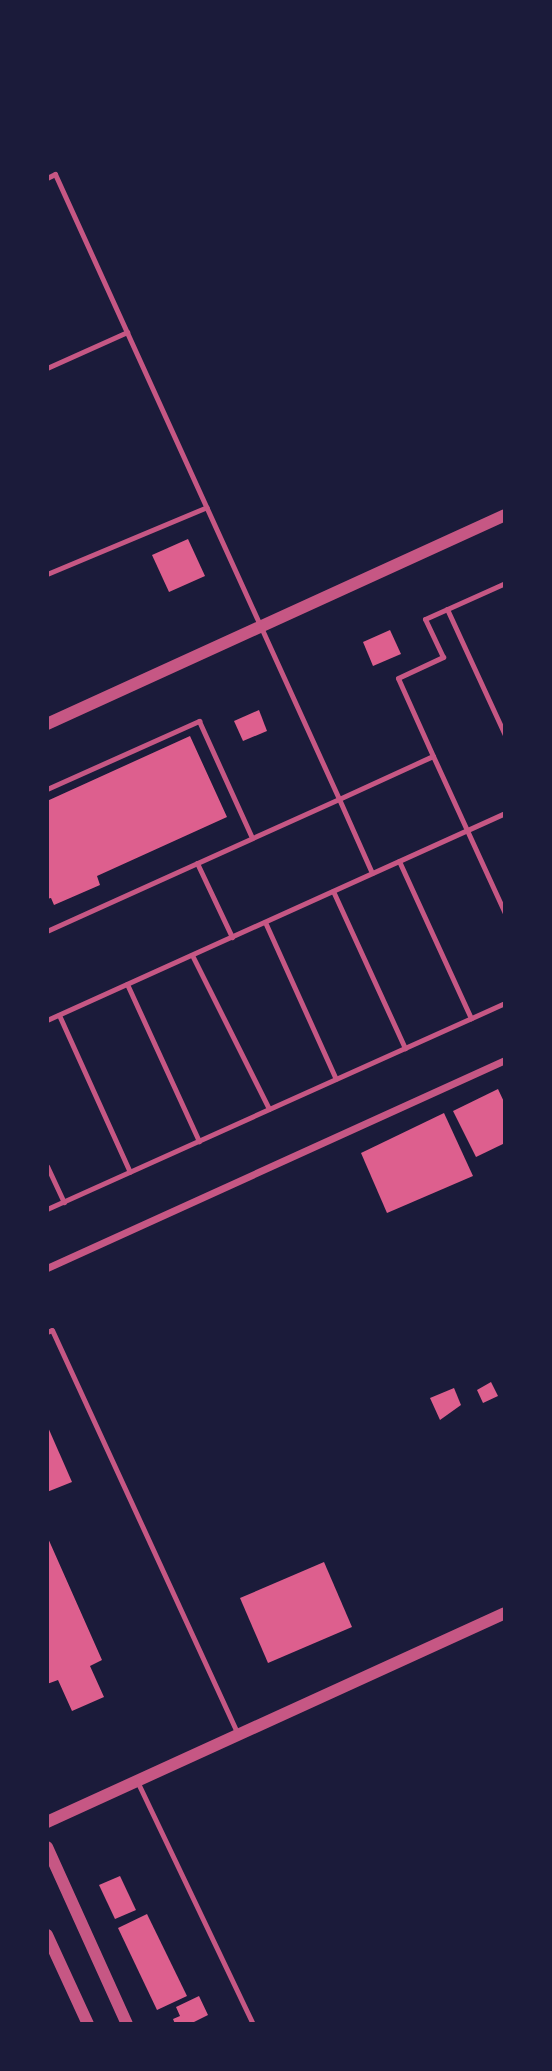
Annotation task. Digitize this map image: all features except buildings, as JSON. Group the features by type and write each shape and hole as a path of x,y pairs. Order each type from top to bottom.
{"street":[{"path":"47,724 505,515"},
{"path":"47,1268 505,1060"},
{"path":"47,1822 505,1613"},
{"path":"47,1847 127,2024"},
{"path":"47,1935 88,2024"}],"lane":[{"path":"47,177 55,174 372,873"},
{"path":"47,368 127,332"},
{"path":"47,574 207,507"},
{"path":"505,583 425,619 443,657 398,678 505,913"},
{"path":"447,609 505,735"},
{"path":"47,789 198,721 252,838"},
{"path":"47,931 433,756"},
{"path":"47,1020 505,813"},
{"path":"399,861 471,1018"},
{"path":"197,863 232,937"},
{"path":"333,891 405,1048"},
{"path":"265,922 336,1079"},
{"path":"192,955 269,1109"},
{"path":"127,984 199,1141"},
{"path":"47,1209 505,1003"},
{"path":"59,1015 130,1172"},
{"path":"47,1166 64,1202"},
{"path":"47,1332 52,1330 238,1735"},
{"path":"137,1781 253,2024"}]}
